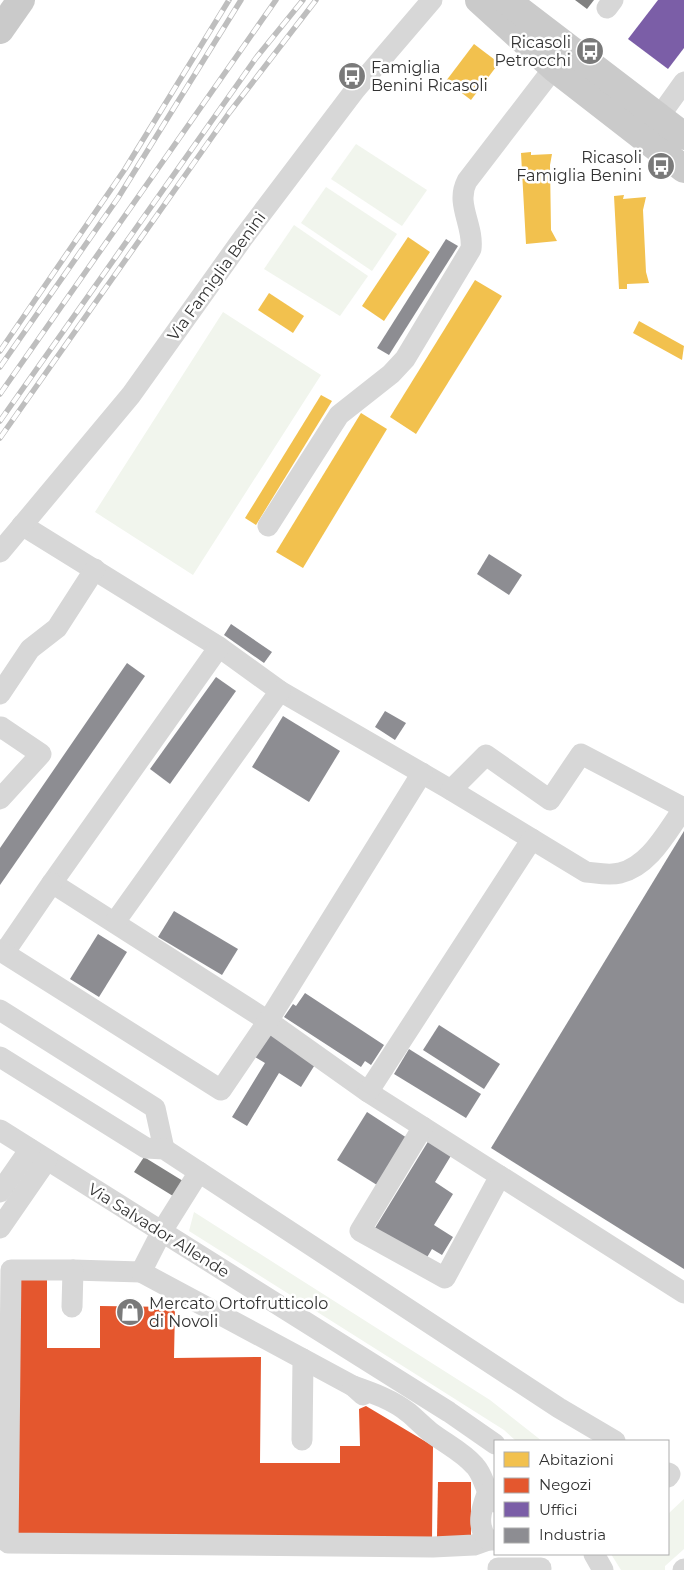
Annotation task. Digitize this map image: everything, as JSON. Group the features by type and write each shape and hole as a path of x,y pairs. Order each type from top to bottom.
{"main road":[{"path":"0,30 21,0"},
{"path":"479,0 644,116 684,136"},
{"path":"506,0 562,58"},
{"path":"644,116 684,169"}],"street":[{"name":"Via Famiglia Benini","path":"0,552 131,395 248,230 355,90 432,0"},
{"path":"268,526 339,415 390,374 405,359 471,249 471,234 462,203 462,196 467,181 562,58"},
{"path":"644,116 684,82"},
{"path":"22,525 95,568 218,647 280,691 451,790 586,872 620,873 636,867 647,858 684,808 581,754 550,800 486,755 451,790"},
{"path":"0,694 30,649 57,628 95,568"},
{"path":"218,647 2,952 221,1090 268,1020 422,773"},
{"path":"115,922 280,691"},
{"path":"0,726 41,754 0,799"},
{"path":"368,1092 532,839"},
{"path":"52,883 268,1020 368,1092 684,1293"},
{"path":"0,1010 155,1108 164,1149"},
{"path":"0,1057 146,1148 164,1149 559,1408 613,1440"},
{"path":"423,1127 360,1231 444,1278 500,1176"},
{"name":"Via Salvador Allende","path":"0,1130 456,1417 494,1443"},
{"path":"0,1192 39,1155"},
{"path":"0,1228 39,1155"},
{"path":"141,1272 162,1231 200,1172"},
{"path":"11,1270 141,1272 353,1386 377,1394 407,1412 429,1431 466,1456 477,1467 491,1498 480,1512 481,1533 492,1540 474,1545 433,1547 8,1543 11,1270"},
{"path":"72,1306 73,1270"},
{"path":"302,1440 303,1359"},
{"path":"559,1408 586,1440"},
{"path":"595,1555 603,1570"},
{"path":"498,1568 539,1564"}],"shaded area":[{"path":"356,144 427,190 402,226 331,179"},
{"path":"326,187 397,234 372,271 301,223"},
{"path":"294,225 368,276 340,316 264,269"},
{"path":"223,312 321,375 193,575 95,512"},
{"path":"194,1212 490,1400 541,1440 515,1440 504,1430 189,1231"},
{"path":"684,1499 684,1549 665,1566 665,1570 621,1570 612,1555 669,1555 669,1513"}],"building: Abitazioni":[{"path":"474,44 499,63 471,100 446,81"},
{"path":"531,152 531,155 552,154 550,165 551,230 557,241 526,244 521,153"},
{"path":"624,195 623,199 646,197 643,210 646,272 649,283 627,284 627,289 619,289 614,196"},
{"path":"408,237 430,252 384,321 362,306"},
{"path":"475,280 502,296 416,434 390,417"},
{"path":"269,293 304,316 293,333 258,310"},
{"path":"639,321 684,346 682,360 633,333"},
{"path":"321,395 332,401 256,525 245,518"},
{"path":"361,413 387,429 303,568 276,552"}],"building: Negozi":[{"path":"14,1280 47,1280 47,1348 100,1348 100,1306 175,1307 174,1358 261,1357 260,1463 340,1463 340,1446 360,1446 359,1409 366,1406 433,1446 432,1540 12,1536"},
{"path":"438,1482 471,1482 471,1538 437,1537"}],"building: Uffici":[{"path":"658,0 684,0 684,48 668,69 628,39"}],"building: Industria":[{"path":"446,239 458,246 389,355 377,348"},
{"path":"489,554 522,575 509,595 477,574"},
{"path":"231,624 272,652 264,663 224,635"},
{"path":"127,663 145,676 0,885 0,848"},
{"path":"216,677 236,691 170,784 150,769"},
{"path":"385,711 406,723 395,740 375,727"},
{"path":"283,716 340,751 309,802 252,767"},
{"path":"684,831 684,1269 491,1148"},
{"path":"174,911 238,949 222,975 158,937"},
{"path":"98,934 127,952 99,997 70,979"},
{"path":"305,993 384,1045 371,1065 365,1061 361,1067 284,1017 293,1004 296,1006"},
{"path":"439,1025 500,1064 484,1089 423,1050"},
{"path":"269,1034 316,1063 301,1087 279,1073 247,1126 232,1117 265,1063 255,1057"},
{"path":"409,1049 481,1094 466,1118 394,1074"},
{"path":"367,1112 407,1138 377,1185 337,1160"},
{"path":"429,1140 452,1154 435,1182 453,1194 434,1225 453,1237 442,1255 432,1249 426,1259 375,1228"}],"building: Altro":[{"path":"575,0 594,0 587,9"},
{"path":"144,1157 183,1181 173,1196 134,1172"}],"railway":[{"path":"0,351 125,169 229,0"},
{"path":"0,367 118,198 241,0"},
{"path":"0,394 276,0"},
{"path":"0,421 256,58 303,0"},
{"path":"0,438 229,113 316,0"}],"place":[{"name":"Ricasoli Petrocchi","path":"590,51"},
{"name":"Famiglia Benini Ricasoli","path":"352,76"},
{"name":"Ricasoli Famiglia Benini","path":"661,166"},
{"name":"Mercato Ortofrutticolo di Novoli","path":"130,1312"}]}
